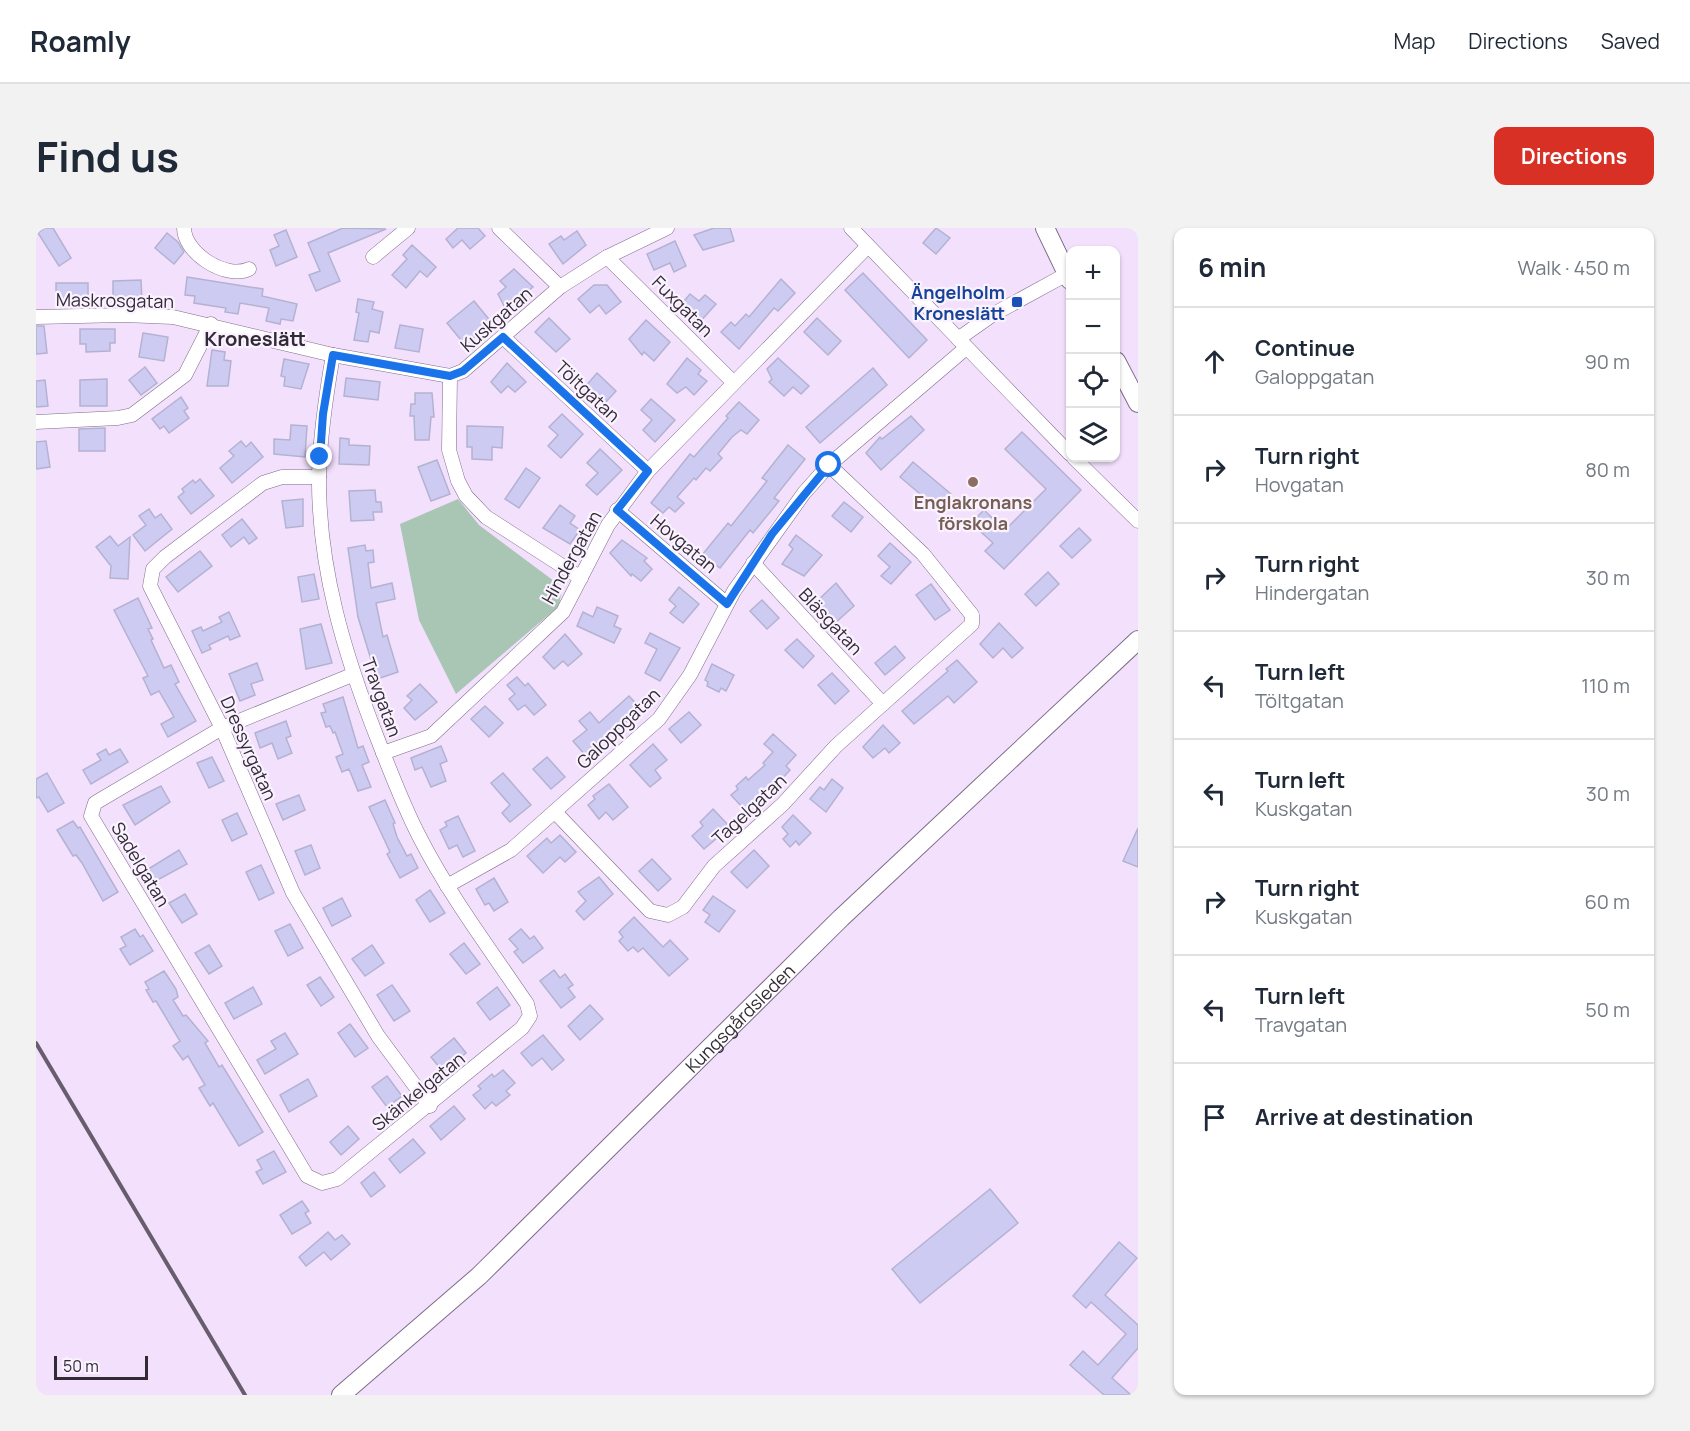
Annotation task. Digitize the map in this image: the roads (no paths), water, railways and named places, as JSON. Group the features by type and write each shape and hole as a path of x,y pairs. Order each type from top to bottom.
{"main road":[{"path":"1045,228 1066,271"},
{"path":"1120,369 1138,403"},
{"name":"Kungsgårdsleden","path":"341,1395 478,1276 841,918 1138,640"}],"street":[{"path":"184,228 186,240 191,248 219,268 234,273 249,269"},
{"path":"373,257 408,228"},
{"path":"499,228 560,287"},
{"name":"Kuskgatan","path":"450,376 463,371 560,287 607,257 668,228"},
{"path":"850,228 1066,449"},
{"name":"Hindergatan","path":"383,753 431,736 557,618 570,603 617,510 648,471 868,246"},
{"name":"Fuxgatan","path":"607,257 733,382"},
{"name":"Galoppgatan","path":"447,886 511,850 670,707 727,604 753,563 804,493 829,465 992,315 1066,278"},
{"name":"Maskrosgatan","path":"37,314 154,315 211,324 333,355"},
{"path":"36,422 118,418 132,415 185,375 211,324"},
{"name":"Töltgatan","path":"503,337 648,471"},
{"path":"333,355 450,376 449,450 458,481 466,496 486,517 581,578"},
{"name":"Travgatan","path":"333,355 323,414 319,477 327,576 352,675 419,837 447,886 527,1004 530,1016"},
{"path":"1078,462 1138,521"},
{"name":"Tagelgatan","path":"555,812 650,912 668,915 683,908 714,866 783,804 836,746 972,624 972,615 939,572 829,465"},
{"name":"Dressyrgatan","path":"319,477 282,477 263,483 165,557 151,575 154,595 222,728 293,893 378,1036 430,1106"},
{"name":"Hovgatan","path":"617,510 727,604"},
{"name":"Bläsgatan","path":"753,563 883,704"},
{"name":"Sadelgatan","path":"322,1183 307,1176 91,816 95,802 222,728 352,675"},
{"name":"Skänkelgatan","path":"322,1183 337,1179 430,1106 522,1028 530,1016"}],"railway":[{"path":"36,1043 245,1395"}],"place":[{"name":"Ängelholm Kroneslätt","path":"1017,302"},
{"name":"Englakronans förskola","path":"973,482"}],"district":[{"name":"Kroneslätt","path":"255,338"}]}
